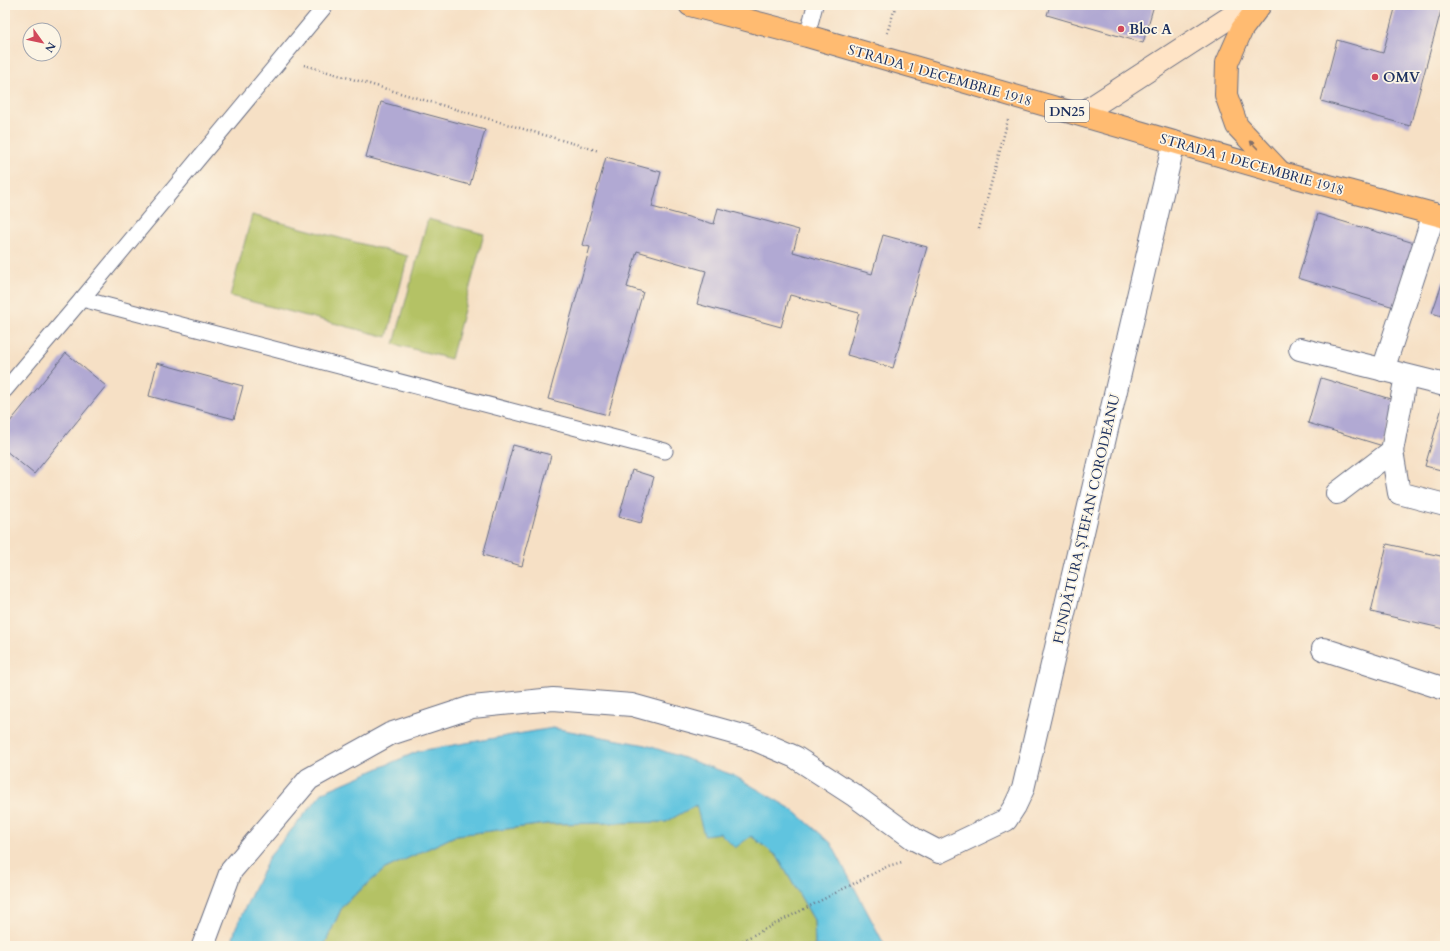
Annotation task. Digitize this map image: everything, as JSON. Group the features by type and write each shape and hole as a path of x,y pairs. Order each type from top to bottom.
{"main road":[{"name":"STRADA 1 DECEMBRIE 1918","path":"690,5 807,36 1082,114 1281,173 1440,216"},
{"path":"1082,114 1249,5"},
{"path":"1260,5 1242,29 1227,63 1226,95 1237,126 1281,173"}],"street":[{"name":"FUNDĂTURA ȘTEFAN CORODEANU","path":"204,946 230,872 310,779 390,734 472,707 553,699 632,705 751,738 795,757 855,796 914,839 939,852 1006,820 1023,789 1174,142"},
{"path":"1383,370 1440,216"},
{"path":"1300,349 1445,385"},
{"path":"1406,376 1392,451 1398,493 1445,505"},
{"path":"1337,493 1392,451"},
{"path":"1323,649 1445,689"}],"lane":[{"path":"5,390 326,5"},
{"path":"807,36 816,5"},
{"path":"82,299 665,451"}],"path":[{"path":"282,58 599,150"},
{"path":"979,229 1015,96"},
{"path":"732,946 888,866"}],"green space":[{"path":"252,215 408,256 387,337 230,296"},
{"path":"428,219 484,234 451,359 394,344"},
{"path":"696,804 720,833 751,836 777,856 814,920 815,946 324,946 343,905 385,869 457,835 547,824 666,822"}],"water":[{"path":"553,728 646,745 733,775 793,810 831,843 885,946 815,946 814,920 777,856 751,836 735,848 720,833 704,835 696,805 666,822 547,824 457,835 385,869 343,905 324,946 231,946 236,927 269,857 323,792 419,751"}],"building":[{"name":"Bloc A","path":"1050,5 1154,5 1143,43 1047,15"},
{"name":"OMV","path":"1396,5 1437,5 1442,7 1410,126 1321,101 1337,40 1383,53"},
{"path":"381,102 485,130 470,185 366,157"},
{"path":"606,157 661,172 652,207 714,224 718,208 799,230 793,252 872,274 883,235 927,247 893,368 847,355 859,313 790,295 781,327 697,304 706,271 637,251 627,287 643,292 608,415 548,399 590,247 582,245"},
{"path":"1318,214 1414,243 1394,307 1298,278"},
{"path":"1445,275 1445,317 1432,313"},
{"path":"66,353 106,386 34,474 5,450 5,428"},
{"path":"157,363 243,386 234,419 149,396"},
{"path":"1321,378 1397,401 1383,446 1308,423"},
{"path":"1445,397 1445,471 1425,466"},
{"path":"513,445 551,455 522,566 483,555"},
{"path":"632,470 654,477 641,523 619,517"},
{"path":"1387,544 1445,557 1445,629 1371,612"}],"place":[{"name":"Bloc A","path":"1121,29"},
{"name":"OMV","path":"1375,77"}]}
